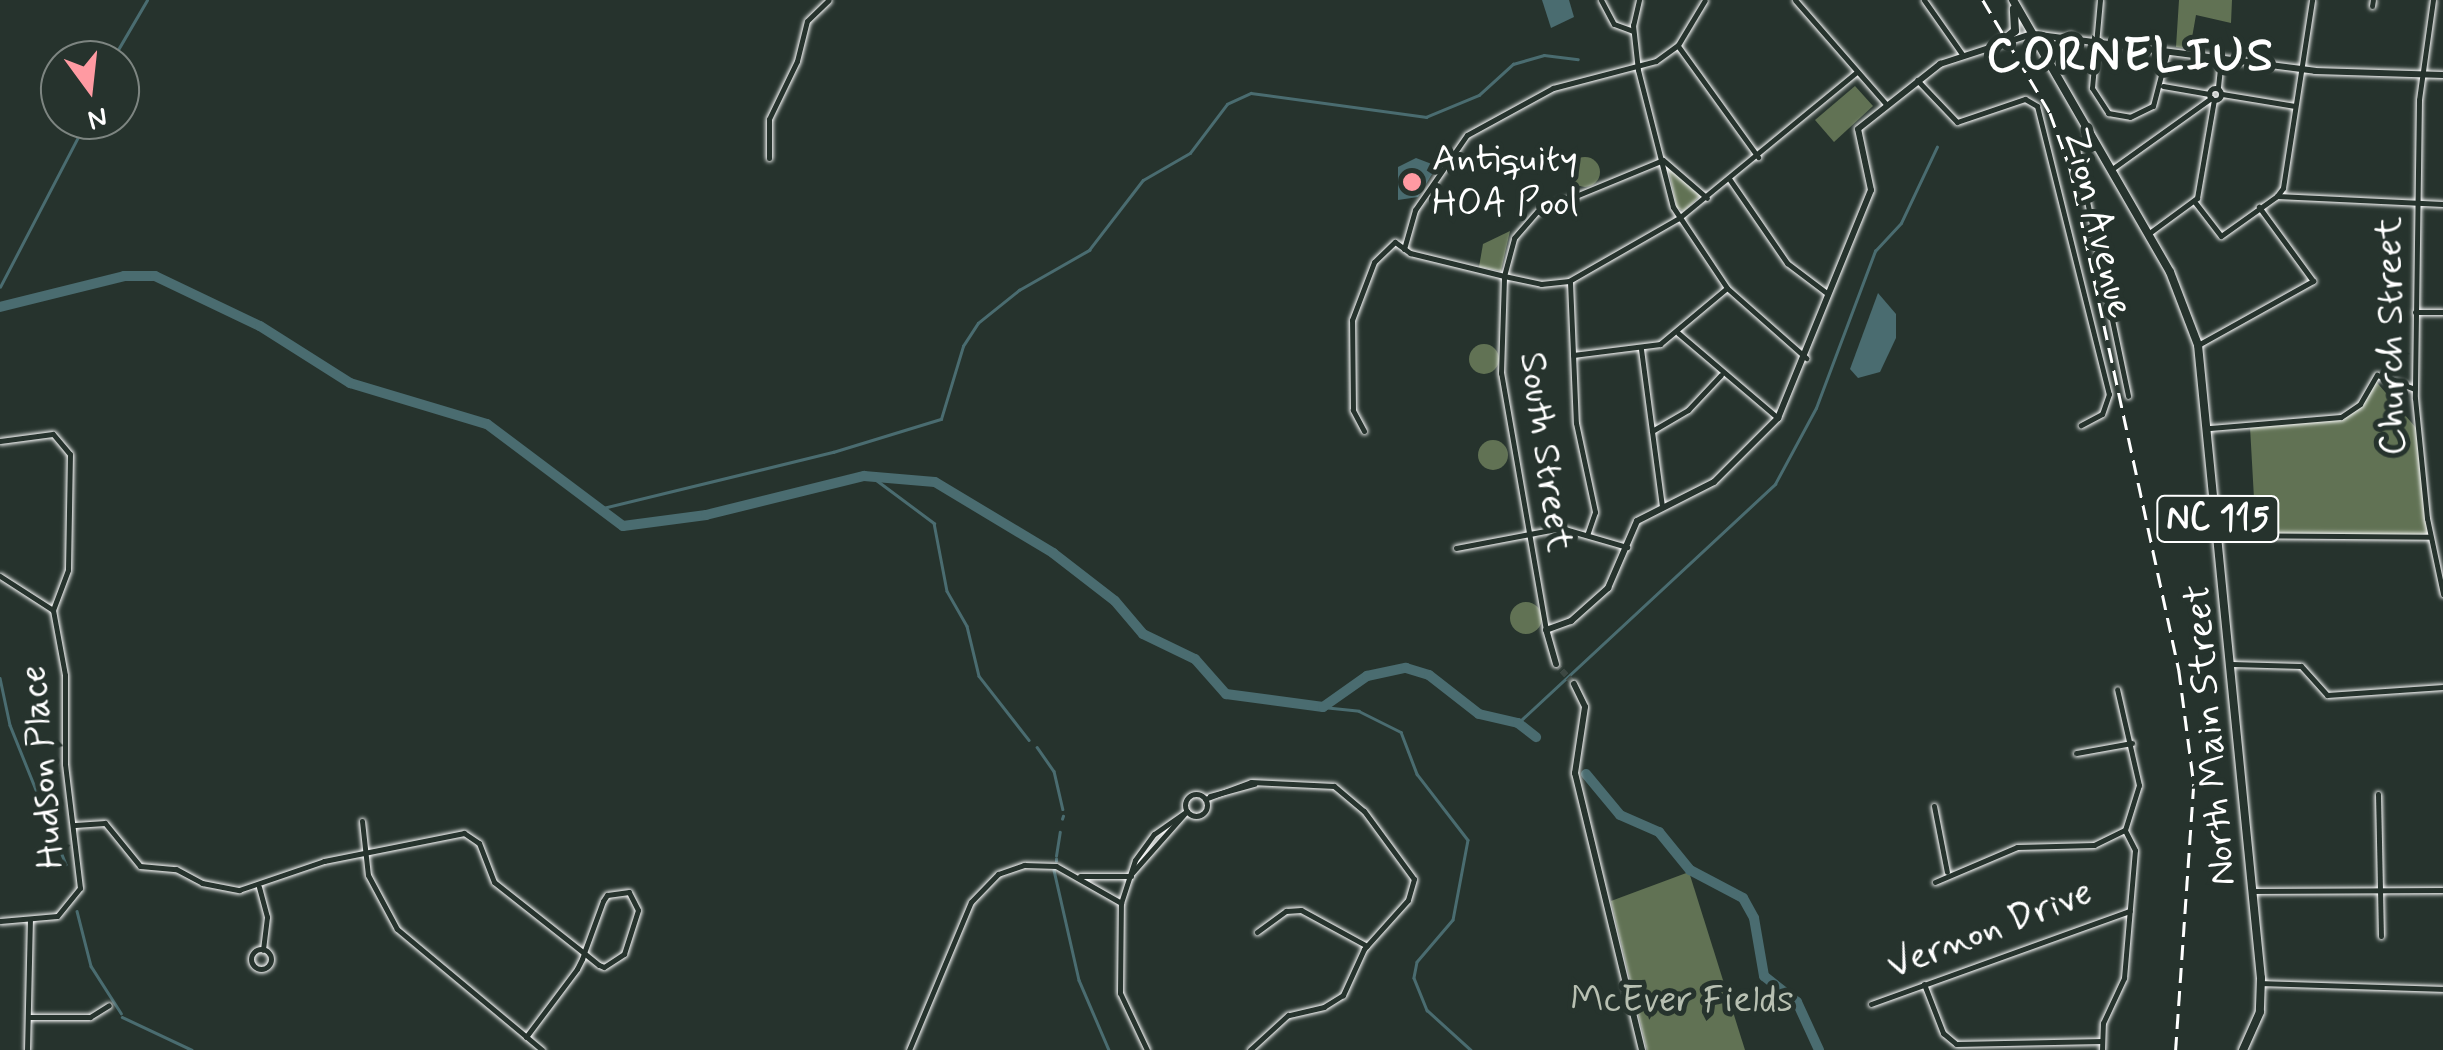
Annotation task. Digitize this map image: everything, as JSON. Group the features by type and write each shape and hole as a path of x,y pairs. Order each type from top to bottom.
{"main road":[{"name":"NC 115","path":"2012,0 2032,34"},
{"path":"2000,43 2017,26 2012,0"},
{"name":"North Main Street","path":"2032,34 2089,140 2181,294 2198,345 2210,428 2261,983 2260,1012 2248,1048"},
{"path":"2049,67 2050,51 2070,37"}],"street":[{"path":"770,158 764,141 770,115 797,61 809,16 830,0"},
{"path":"1602,0 1614,24 1633,31"},
{"path":"1639,0 1633,31 1638,70 1680,218 1726,288 1806,358"},
{"path":"1404,249 1423,196 1467,135 1554,88 1638,70 1678,45 1705,0"},
{"path":"1794,0 1886,104"},
{"path":"1924,0 1962,54"},
{"path":"2100,0 2092,88 2108,113 2146,111 2163,86 2168,52"},
{"path":"2276,196 2312,0"},
{"name":"Church Street","path":"2433,0 2424,74 2417,204 2415,389 2430,537 2443,594"},
{"path":"1546,630 1591,607 1608,588 1638,521 1714,482 1778,418 1806,358 1873,182 1856,134 1917,80 1962,54 2032,34 2301,70 2443,75"},
{"path":"1678,45 1758,157"},
{"path":"2220,60 2220,91"},
{"path":"1364,432 1353,410 1352,320 1374,262 1395,242 1404,249 1504,276 1541,284 1569,281 1680,218 1857,72"},
{"name":"Zion Avenue","path":"1917,80 1957,122 2025,99 2037,106 2109,394 2102,414 2081,425"},
{"path":"2163,86 2211,97"},
{"path":"2109,172 2220,91 2295,106"},
{"path":"2148,234 2194,200 2211,97"},
{"path":"2089,140 2077,146 2079,163 2128,396"},
{"path":"1663,160 1707,198"},
{"name":"South Street","path":"1556,664 1546,630 1504,405 1504,276 1524,221 1663,160"},
{"path":"1730,180 1787,263 1830,295"},
{"path":"2194,200 2221,236 2276,196 2443,204"},
{"path":"2198,345 2313,281 2259,207"},
{"path":"1569,281 1576,423 1595,512 1587,535"},
{"path":"1573,356 1641,349 1678,332 1726,288"},
{"path":"2415,312 2443,312"},
{"path":"1678,332 1721,374 1778,418"},
{"path":"1641,349 1662,506"},
{"path":"1652,431 1688,410 1721,374"},
{"path":"2210,428 2341,417 2356,409 2376,375 2415,389"},
{"name":"Hudson Place","path":"0,441 53,434 70,454 68,570 53,610 64,674 77,895 62,913 0,921"},
{"path":"1456,548 1561,528 1627,546"},
{"path":"2220,534 2430,537"},
{"path":"0,576 53,610"},
{"path":"2232,664 2302,666 2327,695 2443,687"},
{"path":"1574,684 1585,708 1575,773 1642,1050"},
{"path":"1934,882 1947,872 2028,844 2104,844 2125,830 2139,794 2132,742 2116,689"},
{"path":"2076,753 2132,742"},
{"path":"1147,1050 1120,993 1121,902 1131,874 1186,811 1191,796 1208,798 1254,784 1334,786 1364,811 1406,862 1414,879 1408,900 1367,946 1336,1001 1288,1015 1250,1050"},
{"path":"2378,794 2382,936"},
{"path":"1186,811 1204,814 1208,798"},
{"path":"1934,806 1947,872"},
{"path":"362,820 363,853 374,891 397,929 542,1050"},
{"path":"74,825 105,823 140,866 176,869 225,889 259,887 304,866 470,835 490,878 584,953 604,967 620,960 638,910 633,895 622,889 606,895 584,953 526,1037"},
{"path":"2102,1050 2103,1023 2123,991 2135,850 2125,830"},
{"path":"909,1050 980,889 1022,865 1056,866 1121,902"},
{"path":"1078,876 1131,874"},
{"path":"259,887 267,918 263,950"},
{"path":"2253,891 2443,890"},
{"path":"1257,932 1286,911 1301,910 1367,946"},
{"name":"Vernon Drive","path":"1871,1004 2130,910"},
{"path":"27,1050 30,920"},
{"path":"2261,983 2443,988"},
{"path":"1924,984 1943,1033 1956,1044 2102,1041"},
{"path":"30,1016 90,1017 108,1005"}],"green space":[{"path":"2179,0 2232,0 2231,23 2196,15 2190,49 2176,47"},
{"path":"1855,86 1873,106 1834,142 1815,120"},
{"path":"1585,157 1596,161 1600,172 1596,183 1585,187 1574,183 1570,172 1574,161"},
{"path":"1668,167 1701,195 1684,211 1677,208"},
{"path":"1510,231 1501,271 1479,267 1483,244"},
{"path":"1484,344 1498,353 1499,359 1490,373 1484,374 1470,365 1469,359 1478,345"},
{"path":"2373,378 2417,429 2430,537 2256,534 2250,427 2341,418 2364,397"},
{"path":"1493,440 1504,444 1508,455 1504,466 1493,470 1482,466 1478,455 1482,444"},
{"path":"1526,602 1537,607 1542,618 1537,629 1526,634 1515,629 1510,618 1515,607"},
{"name":"McEver Fields","path":"1689,872 1745,1050 1647,1050 1611,901"}],"water":[{"path":"1542,0 1569,0 1574,17 1551,28"},
{"name":"Antiquity HOA Pool","path":"1416,158 1437,166 1418,197 1398,200 1398,167"},
{"path":"1878,293 1896,314 1896,338 1880,372 1858,378 1850,369"}],"waterway":[{"path":"124,40 147,0"},
{"path":"599,509 833,452 941,419 963,346 978,323 1019,290 1089,250 1143,180 1190,153 1227,104 1251,93 1426,117 1479,95 1513,64 1544,55 1578,59"},
{"path":"0,287 77,140"},
{"path":"1518,723 1775,484 1816,408 1875,251 1901,223 1937,147"},
{"path":"0,307 124,276 155,276 260,326 350,383 487,424 623,526 706,515 864,476 935,482 1053,553 1115,601 1143,634 1195,659 1226,694 1323,707 1367,676 1406,668 1429,675 1479,714 1518,723 1536,737"},
{"path":"871,476 934,523 947,591 967,626 979,676 1029,740"},
{"path":"0,678 10,725 66,864"},
{"path":"1323,707 1359,711 1401,732 1417,774 1468,840 1453,920 1417,962 1414,978 1427,1010 1471,1050"},
{"path":"1037,747 1054,771 1063,809"},
{"path":"1586,774 1620,815 1659,832 1690,870 1743,898 1754,918 1764,976 1797,1002 1819,1050"},
{"path":"1056,856 1060,832"},
{"path":"1054,870 1079,980 1109,1050"},
{"path":"77,911 91,966 121,1013"},
{"path":"122,1017 192,1050"}],"tunnel":[{"path":"1556,664 1574,684"}],"railway":[{"path":"1983,0 2050,113 2070,168 2179,670 2194,784 2176,1050"}],"place":[{"name":"Antiquity HOA Pool","path":"1412,182"}],"district":[{"name":"CORNELIUS","path":"2131,57"}]}
